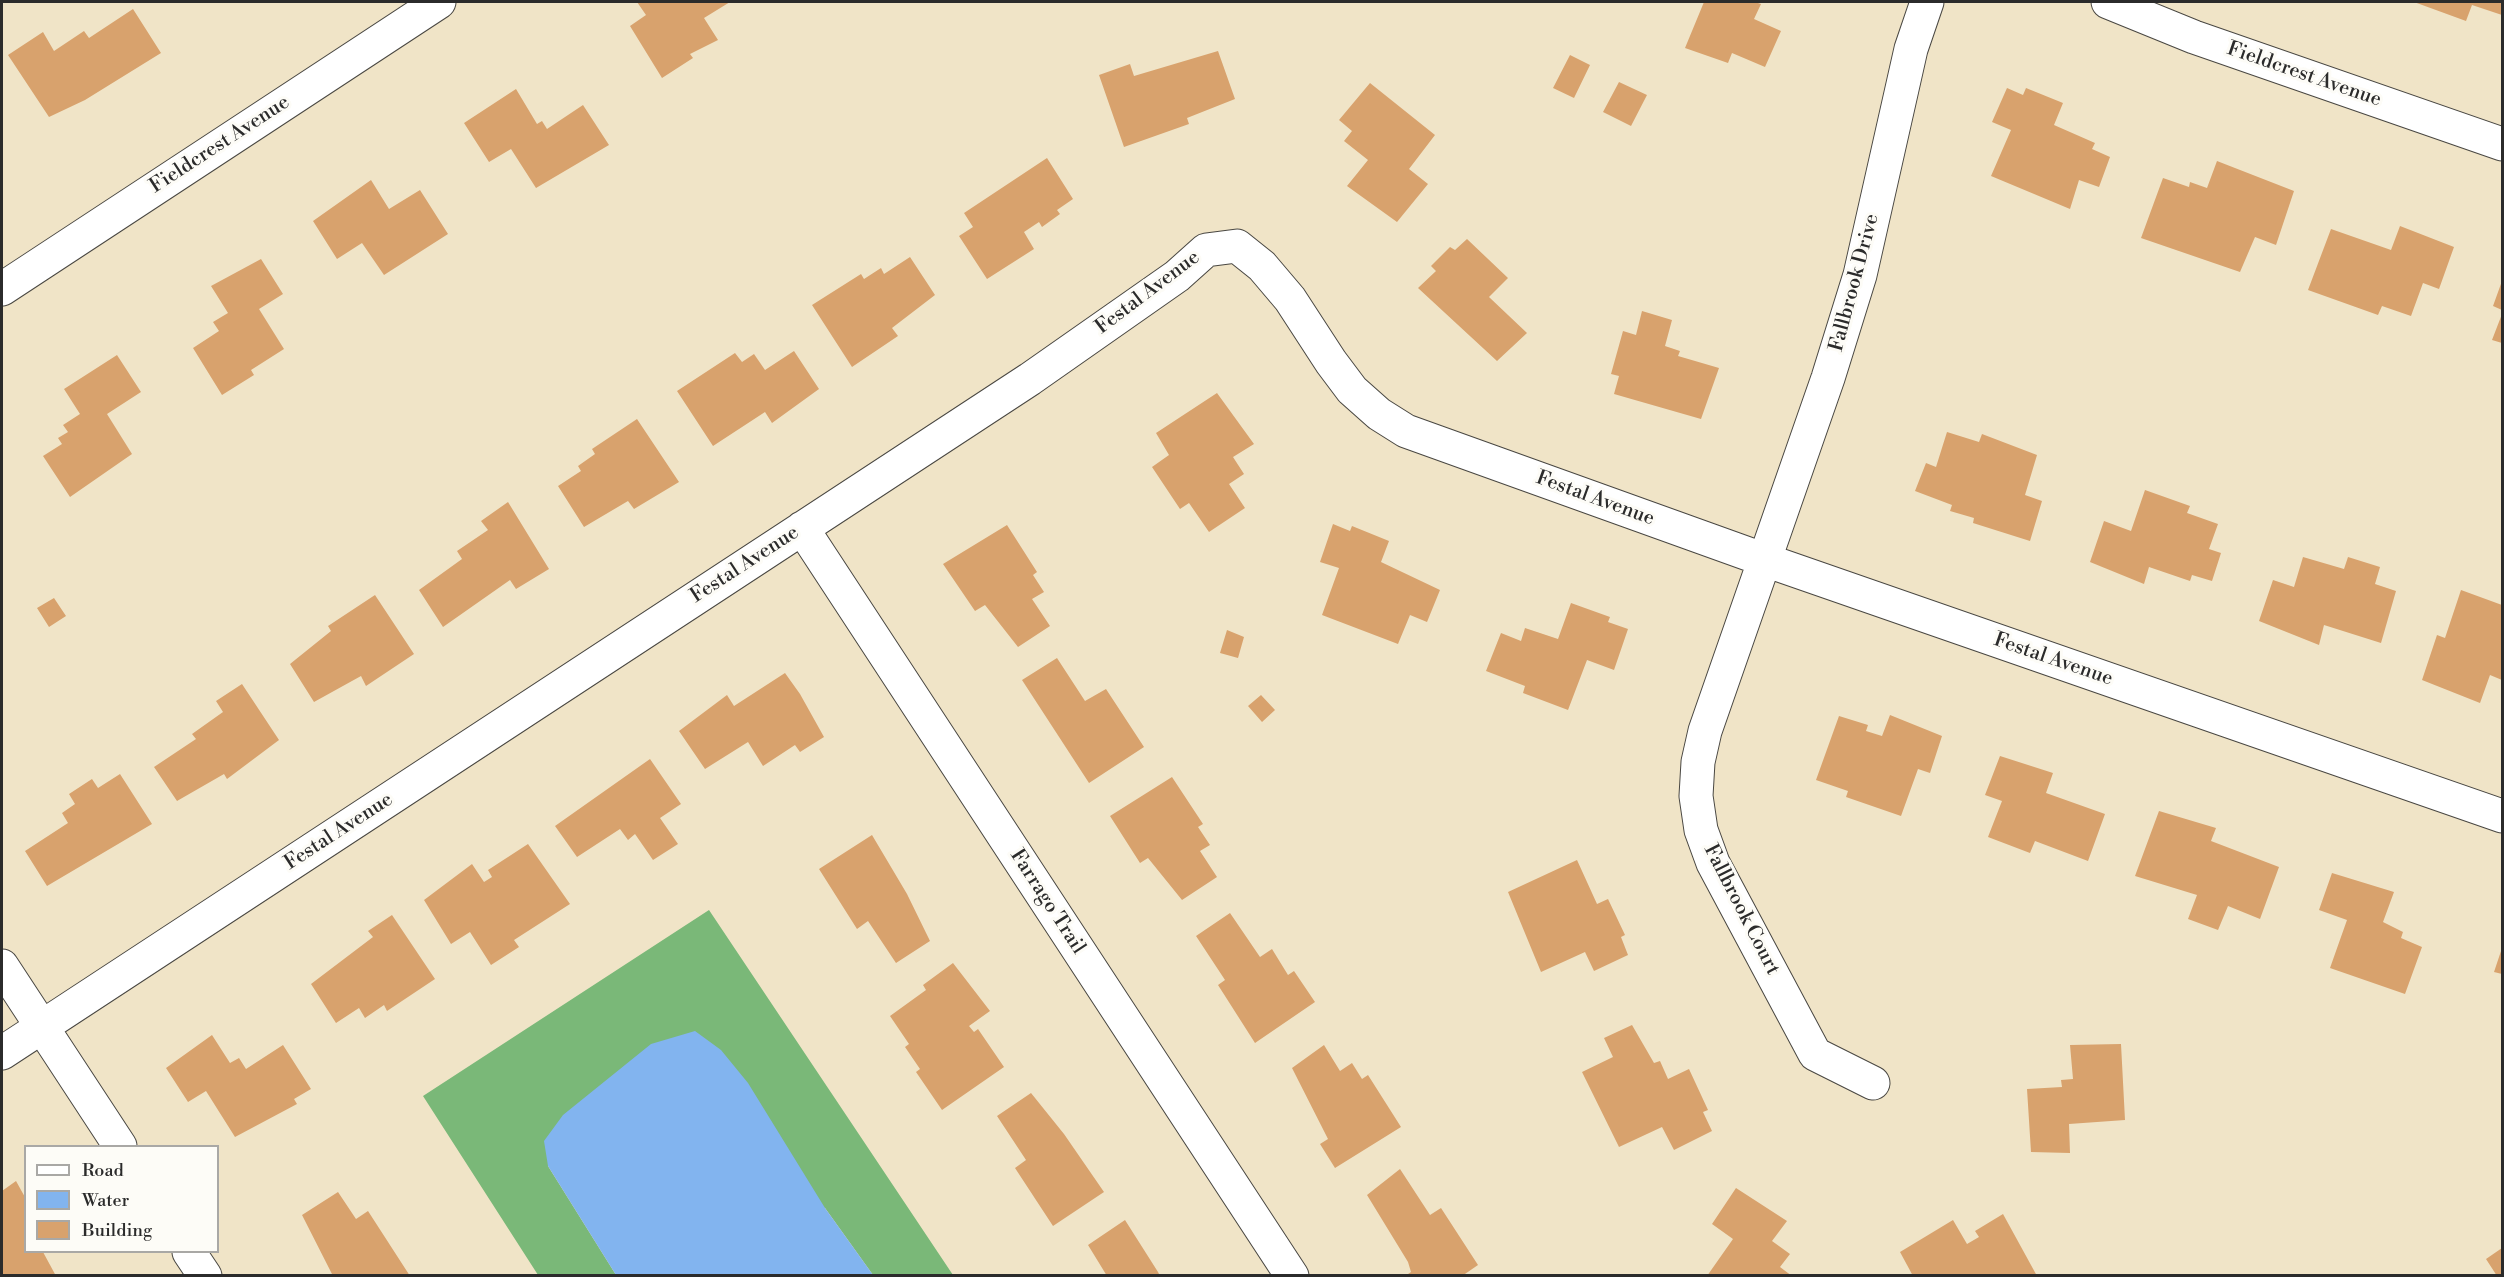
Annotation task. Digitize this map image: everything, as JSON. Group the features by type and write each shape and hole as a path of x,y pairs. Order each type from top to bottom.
{"street":[{"name":"Fieldcrest Avenue","path":"2,290 439,2"},
{"name":"Fallbrook Drive","path":"1765,560 1828,378 1860,275 1911,49 1927,2"},
{"name":"Fieldcrest Avenue","path":"2108,2 2194,37 2502,144"},
{"name":"Festal Avenue","path":"2,1053 1040,372 1178,276 1206,250 1237,246 1262,266 1290,299 1330,362 1352,390 1379,414 1406,431 1765,560 2502,816"},
{"name":"Farrago Trail","path":"802,528 1292,1275"},
{"name":"Fallbrook Court","path":"1765,560 1706,731 1701,752 1696,796 1701,830 1713,863 1815,1054 1873,1083"},
{"path":"2,966 119,1145"},
{"path":"190,1253 205,1275"}],"green space":[{"path":"709,910 953,1275 873,1275 825,1208 548,1166 616,1275 538,1275 423,1096"}],"water":[{"path":"695,1031 721,1050 748,1083 825,1208 873,1275 616,1275 548,1166 544,1141 563,1115 651,1044"}],"building":[{"path":"637,2 730,2 704,18 718,40 690,54 693,58 662,78 630,26 646,15"},
{"path":"1704,2 1761,4 1754,19 1781,31 1765,67 1732,53 1728,63 1685,48"},
{"path":"2414,2 2502,2 2502,15 2472,5 2466,21"},
{"path":"133,9 161,53 85,100 49,117 8,55 43,32 54,51 84,31 89,38"},
{"path":"1218,51 1235,99 1187,118 1189,124 1124,147 1099,75 1130,64 1134,76"},
{"path":"1570,55 1590,65 1574,98 1553,88"},
{"path":"1619,82 1647,95 1631,126 1603,112"},
{"path":"1370,83 1435,135 1409,169 1428,184 1397,222 1347,186 1368,160 1344,141 1352,131 1339,120"},
{"path":"2007,88 2023,95 2026,88 2063,103 2054,125 2095,143 2092,149 2110,157 2099,187 2079,180 2070,209 1991,176 2011,130 1992,122"},
{"path":"516,89 537,124 542,121 547,129 583,105 609,145 536,188 511,149 489,162 464,123"},
{"path":"1047,158 1073,199 1057,210 1060,214 1042,227 1039,222 1024,232 1034,249 987,279 959,236 973,227 964,213"},
{"path":"2217,161 2294,191 2276,245 2255,237 2240,272 2141,238 2163,178 2189,187 2190,182 2207,188"},
{"path":"371,180 389,209 420,190 448,234 384,275 362,243 337,259 313,221"},
{"path":"2400,226 2454,247 2439,289 2423,283 2411,316 2382,306 2378,315 2308,290 2331,229 2391,250"},
{"path":"1467,239 1508,278 1489,297 1527,333 1497,361 1418,288 1436,271 1431,266 1450,247 1455,250"},
{"path":"910,257 935,295 892,328 898,336 852,367 812,305 861,274 864,279 881,268 884,274"},
{"path":"261,259 283,294 259,309 284,349 251,370 254,375 222,395 193,348 219,331 213,322 228,313 211,286"},
{"path":"2502,281 2502,310 2493,306"},
{"path":"1642,311 1672,320 1665,346 1680,351 1678,356 1719,368 1701,419 1614,394 1619,376 1611,374 1623,331 1636,335"},
{"path":"2502,314 2502,343 2492,340"},
{"path":"794,351 819,389 772,423 765,412 713,446 677,391 735,353 742,362 754,354 765,370"},
{"path":"117,355 141,392 107,414 132,454 70,497 43,456 62,444 58,438 68,432 63,425 80,414 64,389"},
{"path":"1217,393 1254,444 1233,457 1244,474 1229,484 1245,508 1209,532 1189,503 1180,509 1152,467 1169,455 1156,433"},
{"path":"637,419 679,482 634,509 628,501 584,527 558,486 581,471 578,466 595,454 592,449"},
{"path":"1947,432 1979,442 1982,434 2037,455 2025,495 2042,501 2030,541 1973,523 1974,518 1950,511 1952,505 1915,491 1926,463 1936,467"},
{"path":"2145,490 2190,506 2187,513 2218,524 2209,549 2221,553 2212,581 2192,575 2190,581 2149,567 2144,584 2090,562 2104,521 2131,531"},
{"path":"508,502 549,569 516,589 510,580 443,627 419,590 462,559 457,551 488,530 481,521"},
{"path":"1333,524 1350,531 1352,526 1389,541 1381,562 1440,590 1427,622 1410,615 1398,644 1322,615 1339,568 1320,562"},
{"path":"1007,525 1037,572 1033,575 1044,592 1032,599 1050,626 1018,647 985,605 975,611 943,564"},
{"path":"2303,557 2344,569 2348,557 2380,567 2375,584 2396,591 2381,643 2324,625 2319,645 2259,621 2273,580 2294,587"},
{"path":"2461,590 2502,605 2502,680 2490,675 2480,703 2422,680 2437,635 2445,638"},
{"path":"375,595 414,654 366,686 361,676 314,702 290,664 331,631 328,626"},
{"path":"54,598 66,616 49,627 37,608"},
{"path":"1571,603 1610,617 1608,622 1628,629 1614,670 1587,660 1568,710 1523,693 1525,686 1486,671 1501,633 1521,641 1525,628 1558,639"},
{"path":"1227,630 1244,637 1238,658 1220,653"},
{"path":"1057,658 1085,701 1106,689 1144,747 1089,783 1022,680"},
{"path":"785,673 800,694 824,737 800,752 795,745 763,766 748,742 705,769 679,731 727,695 734,706"},
{"path":"242,684 279,740 227,779 224,774 177,801 154,767 196,739 192,734 223,712 216,701"},
{"path":"1261,695 1275,710 1262,722 1248,706"},
{"path":"1890,715 1942,736 1930,773 1918,769 1901,816 1846,797 1848,791 1816,780 1839,716 1868,725 1866,731 1882,736"},
{"path":"2000,756 2053,773 2046,793 2105,814 2088,861 2035,841 2030,853 1988,837 2002,801 1985,795"},
{"path":"650,759 681,804 660,818 678,844 653,860 635,834 628,840 620,829 577,857 555,826"},
{"path":"120,774 152,824 47,886 25,851 68,823 62,813 75,804 69,794 92,779 98,788"},
{"path":"1172,777 1203,824 1198,827 1210,845 1200,851 1217,877 1182,900 1148,858 1140,863 1110,816"},
{"path":"2159,811 2216,828 2211,841 2279,867 2260,919 2228,906 2218,930 2188,919 2197,895 2135,876"},
{"path":"872,835 907,894 930,941 896,963 868,921 857,929 819,869"},
{"path":"528,844 570,904 514,940 519,947 491,965 470,932 451,944 424,900 472,864 484,882 492,877 488,870"},
{"path":"1577,860 1597,904 1608,899 1625,935 1621,937 1628,955 1594,971 1585,952 1541,972 1508,892"},
{"path":"2332,873 2394,892 2383,922 2403,932 2401,938 2422,947 2405,994 2330,968 2347,920 2319,910"},
{"path":"1230,913 1260,957 1272,949 1288,975 1294,971 1315,1002 1255,1043 1218,985 1225,980 1196,936"},
{"path":"392,915 435,979 387,1011 384,1005 365,1018 359,1008 336,1023 311,984 373,937 368,931"},
{"path":"2502,948 2502,974 2494,972"},
{"path":"953,963 990,1011 969,1026 974,1032 978,1029 1004,1067 942,1110 916,1072 920,1069 905,1047 909,1044 890,1016 926,990 923,985"},
{"path":"1632,1025 1654,1063 1660,1061 1668,1079 1689,1069 1708,1110 1703,1112 1712,1131 1674,1150 1662,1127 1619,1147 1582,1072 1613,1057 1604,1038"},
{"path":"212,1035 230,1063 239,1058 246,1069 283,1045 311,1089 294,1099 297,1104 235,1137 206,1091 188,1102 166,1068"},
{"path":"2121,1044 2125,1120 2069,1124 2070,1153 2031,1152 2027,1089 2062,1087 2061,1080 2073,1079 2070,1045"},
{"path":"1324,1045 1340,1071 1352,1063 1362,1079 1368,1075 1401,1127 1335,1168 1320,1144 1328,1139 1292,1068"},
{"path":"1031,1093 1064,1134 1104,1192 1053,1226 1015,1168 1026,1160 997,1116"},
{"path":"1400,1169 1430,1215 1441,1208 1478,1265 1462,1276 1405,1276 1411,1272 1408,1262 1367,1195"},
{"path":"16,1181 24,1195 24,1253 44,1253 56,1276 2,1276 2,1191"},
{"path":"1736,1188 1787,1221 1772,1241 1790,1254 1780,1267 1792,1276 1707,1276 1733,1239 1712,1224"},
{"path":"338,1192 356,1219 368,1211 410,1276 333,1276 302,1215"},
{"path":"2003,1214 2037,1276 1913,1276 1900,1252 1953,1220 1967,1244 1979,1237 1975,1231"},
{"path":"1125,1220 1160,1276 1107,1276 1088,1245"},
{"path":"2502,1248 2502,1276 2497,1276 2486,1259"}]}
